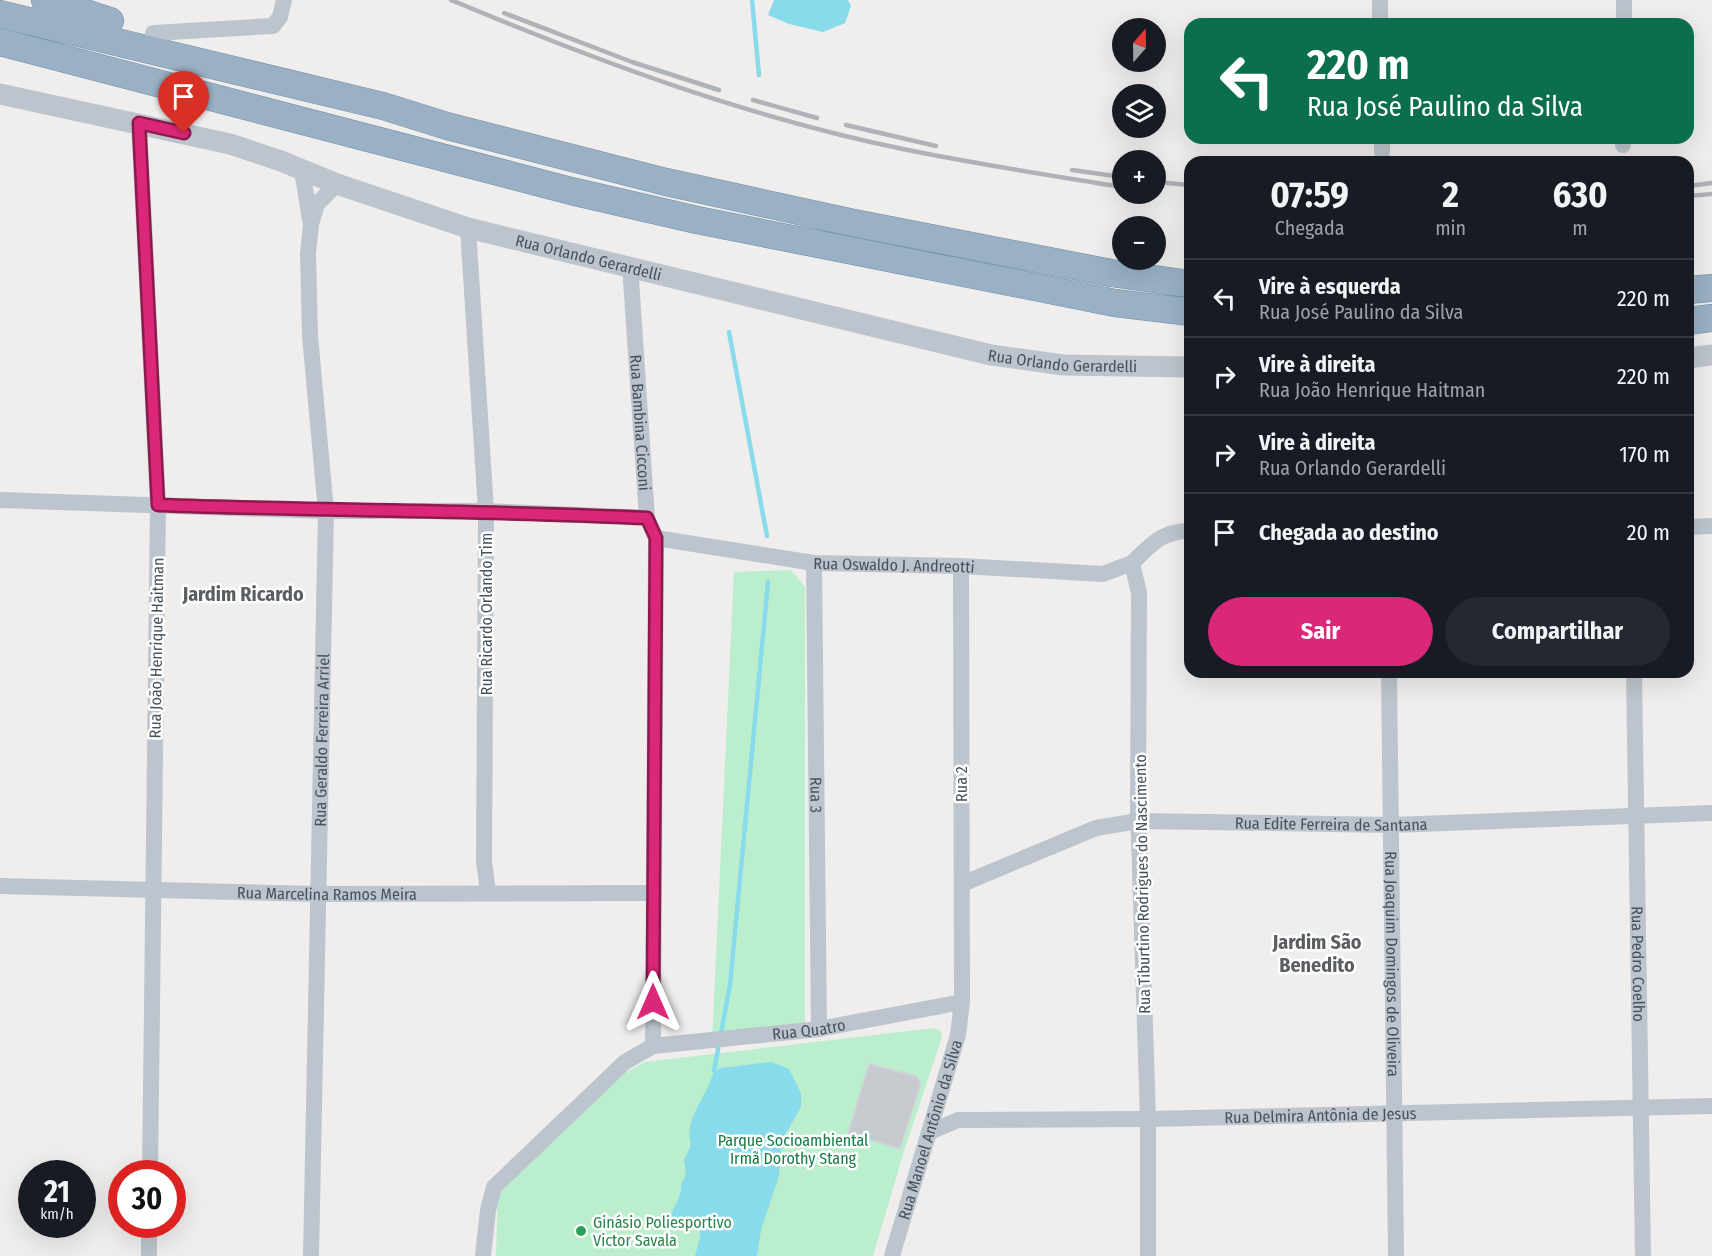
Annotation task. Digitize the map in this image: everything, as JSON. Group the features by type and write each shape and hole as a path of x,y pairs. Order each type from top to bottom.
{"highway":[{"path":"45,0 71,10 235,54 447,126 712,192 849,222 1111,273 1184,283"},
{"path":"0,14 383,106"},
{"path":"0,42 572,191 686,218 1115,303 1184,311"},
{"path":"1694,290 1712,288"},
{"path":"1694,320 1712,318"}],"street":[{"path":"153,33 273,26 280,17 284,0"},
{"path":"1380,0 1380,18"},
{"path":"1624,0 1624,18"},
{"name":"Rua Orlando Gerardelli","path":"0,94 230,144 337,184 468,228 630,265 727,292 991,355 1063,365 1184,367"},
{"name":"Rua João Henrique Haitman","path":"139,123 158,505 150,1160"},
{"name":"Rua Geraldo Ferreira Arriel","path":"302,170 311,224 310,336 326,511 311,1256"},
{"name":"Rua Geraldo Ferreira Arriel","path":"311,224 316,204 337,184"},
{"name":"Rua Ricardo Orlando Tim","path":"468,228 486,511 484,861 488,892"},
{"name":"Rua Bambina Cicconi","path":"630,265 647,518 656,538 653,1046"},
{"path":"1694,357 1712,355"},
{"path":"0,500 326,511 486,511 647,518"},
{"path":"1694,527 1712,526"},
{"path":"1132,563 1151,545 1171,531 1184,531"},
{"name":"Rua Oswaldo J. Andreotti","path":"656,538 814,563 961,566 1103,574 1132,563"},
{"name":"Rua 3","path":"814,563 819,1029"},
{"name":"Rua Tiburtino Rodrigues do Nascimento","path":"1132,563 1139,593 1138,821 1148,1119 1148,1256"},
{"name":"Rua 2","path":"961,566 962,1002"},
{"name":"Rua Joaquim Domingos de Oliveira","path":"1389,678 1396,1256"},
{"name":"Rua Pedro Coelho","path":"1634,678 1643,1256"},
{"name":"Rua Edite Ferreira de Santana","path":"962,884 1096,828 1138,821 1391,825 1712,813"},
{"name":"Rua Marcelina Ramos Meira","path":"0,886 317,894 653,893"},
{"name":"Rua Quatro","path":"653,1046 819,1029 962,1002"},
{"name":"Rua Manoel Antônio da Silva","path":"892,1256 952,1062 962,1002"},
{"path":"483,1256 488,1210 494,1187 625,1062 653,1046"},
{"name":"Rua Delmira Antônia de Jesus","path":"930,1132 958,1120 1148,1119 1712,1106"},
{"path":"149,1238 149,1256"}],"green space":[{"path":"791,570 805,587 805,1030 712,1041 734,572"},
{"name":"Parque Socioambiental Irmã Dorothy Stang","path":"933,1028 940,1030 942,1037 904,1151 873,1256 496,1256 498,1184 625,1073 645,1062"}],"water":[{"path":"774,0 848,0 851,6 845,23 823,32 789,24 768,15"},
{"path":"771,1062 789,1069 801,1093 801,1107 782,1140 779,1176 761,1230 757,1256 695,1256 700,1237 700,1222 690,1218 676,1230 669,1225 680,1194 681,1184 686,1175 684,1159 691,1146 690,1130 693,1116 715,1071 721,1068"}],"building":[{"path":"869,1064 916,1076 921,1083 900,1149 848,1133"}],"waterway":[{"path":"752,0 759,75"},
{"path":"729,332 767,536"},
{"path":"714,1071 730,985 768,582"}],"railway":[{"path":"451,0 617,66 787,121 930,154 1112,185"},
{"path":"504,13 632,62 719,90"},
{"path":"753,100 817,118"},
{"path":"846,125 936,146"},
{"path":"1072,170 1112,176"},
{"path":"1166,183 1184,184"},
{"path":"1694,185 1712,183"},
{"path":"1694,196 1712,194"}],"place":[{"name":"Ginásio Poliesportivo Victor Savala","path":"581,1231"}],"district":[{"name":"Jardim Ricardo","path":"243,594"},
{"name":"Jardim São Benedito","path":"1317,954"}],"route":[{"path":"184,133 139,123 158,505 326,511 486,511 647,518 656,538 653,1002"}]}
